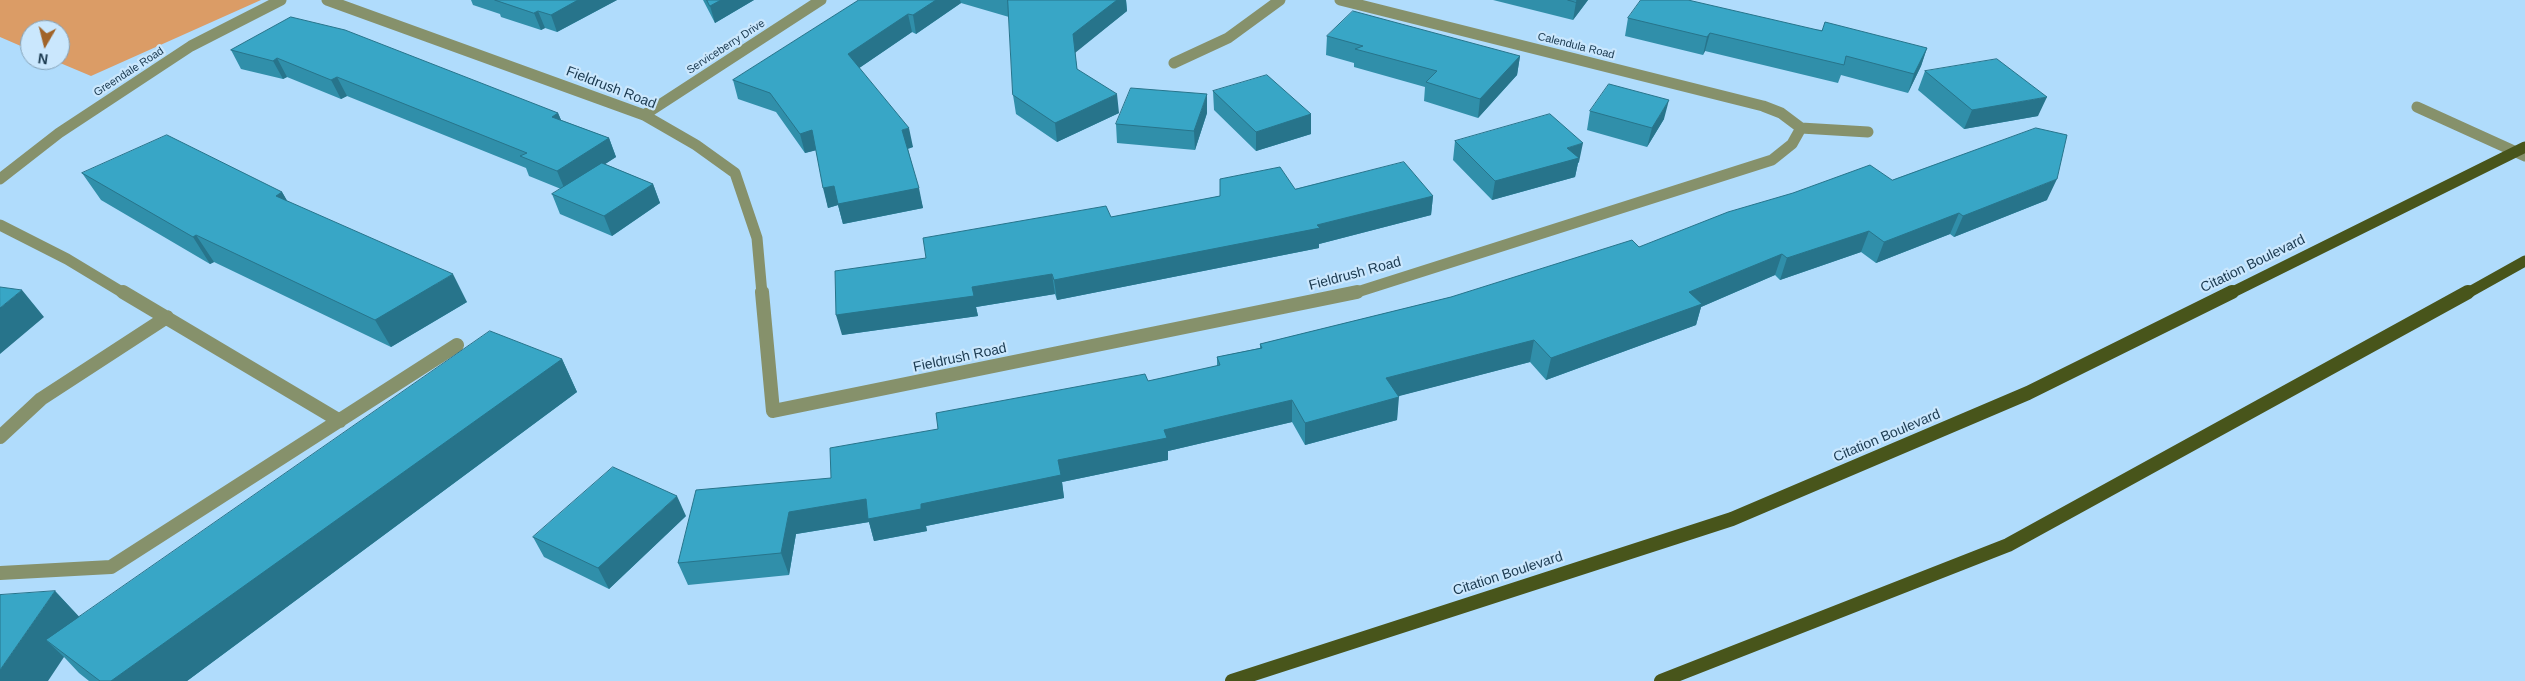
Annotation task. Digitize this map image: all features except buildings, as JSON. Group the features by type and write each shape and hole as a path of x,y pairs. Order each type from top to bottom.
{"main road":[{"name":"Citation Boulevard","path":"1232,681 1732,519 2028,394 2522,151"},
{"path":"1661,681 2008,545 2525,261"}],"street":[{"name":"Greendale Road","path":"0,179 59,133 191,46 280,0"},
{"name":"Fieldrush Road","path":"327,0 644,115 696,145 735,173 757,238 773,411 1358,292 1772,160 1792,144 1801,128"},
{"name":"Serviceberry Drive","path":"644,115 821,0"},
{"path":"1174,63 1228,38 1280,0"},
{"name":"Calendula Road","path":"1340,0 1763,106 1781,113 1801,128"},
{"path":"2418,107 2522,151"},
{"path":"1801,128 1868,132"},
{"path":"0,225 67,259 340,421"},
{"path":"0,438 41,399 167,317"},
{"path":"0,572 111,567 457,345"}],"shaded area":[{"path":"0,0 261,0 91,76 70,67 70,20 20,20 20,46 0,37"}]}
